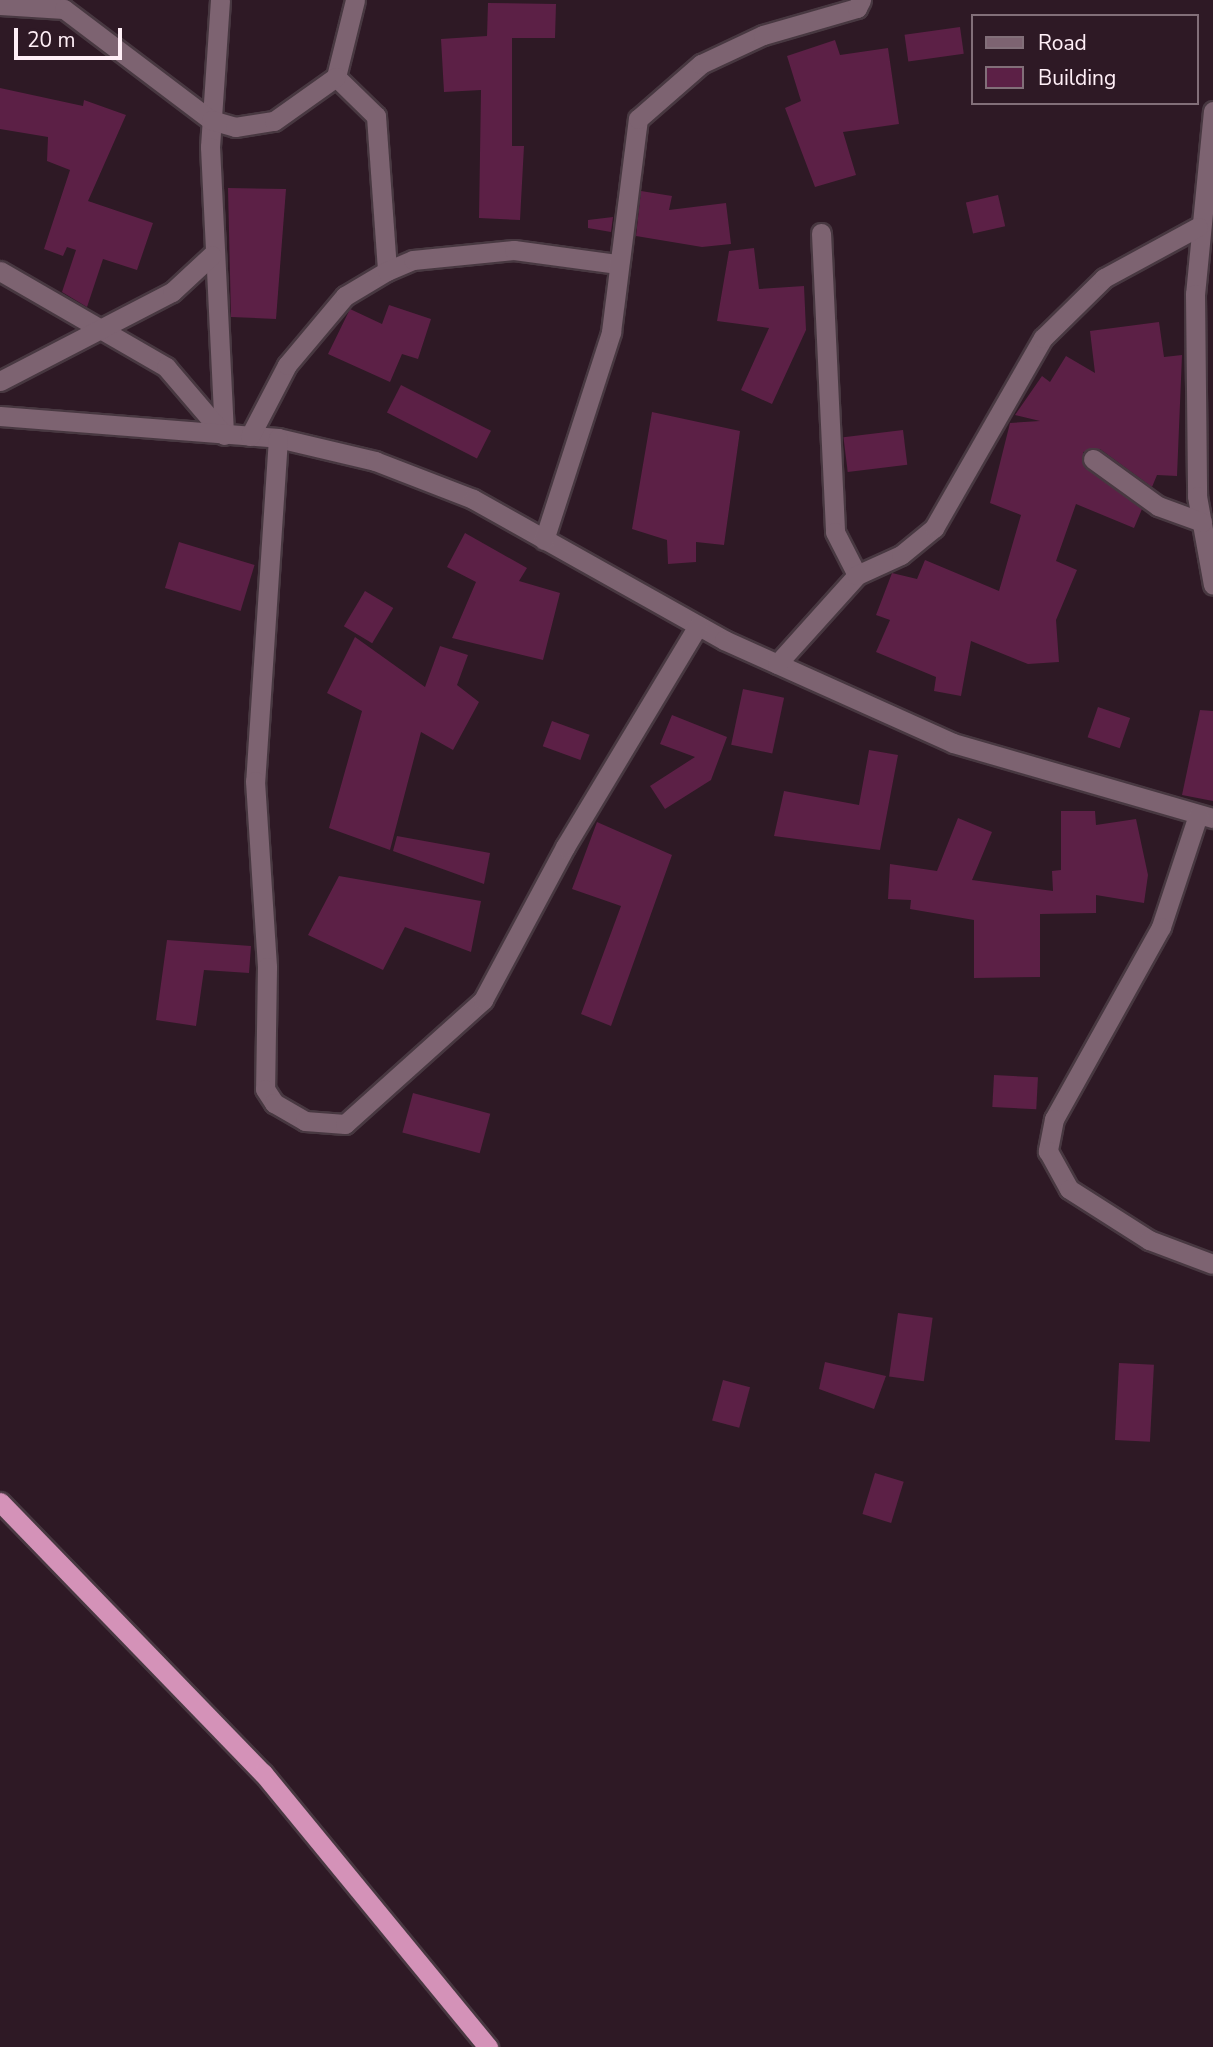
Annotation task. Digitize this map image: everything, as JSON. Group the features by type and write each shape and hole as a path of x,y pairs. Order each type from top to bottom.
{"highway":[{"path":"0,1502 263,1773 488,2047"}],"street":[{"path":"220,0 211,120 212,255 224,435"},
{"path":"0,5 59,4 211,120 235,127 274,121 336,77 355,0"},
{"path":"544,540 611,332 638,119 701,64 763,35 857,8 861,0"},
{"path":"336,77 376,116 387,271"},
{"path":"1213,111 1198,227 1204,295 1202,522 1213,585"},
{"path":"777,664 857,575 901,555 934,528 1043,338 1104,278 1198,227"},
{"path":"821,233 835,532 857,575"},
{"path":"250,436 287,365 345,296 387,271 413,260 514,250 618,264"},
{"path":"0,381 104,332 172,292 212,255"},
{"path":"0,271 166,367 224,435"},
{"path":"0,416 278,438 375,461 473,499 698,626 953,743 1205,817 1161,927 1054,1119 1048,1151 1069,1189 1149,1240 1213,1264"},
{"path":"278,438 256,782 267,967 265,1089 274,1103 305,1121 345,1124 484,1000 565,847 698,626"},
{"path":"1093,459 1158,506 1202,522"}],"building":[{"path":"488,3 556,4 555,38 512,38 512,146 524,146 520,220 479,218 481,90 444,92 441,39 487,36"},
{"path":"960,27 964,54 908,62 905,35"},
{"path":"835,40 840,55 888,48 899,124 843,132 856,175 815,187 785,108 801,101 787,56"},
{"path":"0,88 83,106 84,100 126,115 88,201 153,223 137,270 103,259 87,307 62,292 76,250 67,247 63,256 44,249 70,170 47,161 48,137 0,129"},
{"path":"228,188 286,189 276,319 231,317"},
{"path":"641,191 672,196 669,210 726,203 731,244 702,247 636,236"},
{"path":"998,195 1005,226 973,234 966,202"},
{"path":"613,217 611,232 588,228 588,220"},
{"path":"754,248 759,289 804,286 806,330 772,404 741,390 769,328 717,321 729,251"},
{"path":"389,305 431,319 418,359 402,354 390,382 328,354 350,309 382,324"},
{"path":"1159,322 1164,357 1182,355 1177,476 1157,475 1152,487 1100,449 1083,452 1085,468 1142,509 1134,528 1076,504 1056,561 1077,570 1056,620 1059,662 1028,664 971,641 961,696 934,691 936,677 876,652 890,620 876,615 892,573 917,579 925,560 999,591 1021,515 990,503 1010,423 1040,421 1015,415 1042,376 1050,382 1066,356 1095,373 1090,331"},
{"path":"401,385 491,431 477,458 387,413"},
{"path":"652,412 740,431 724,545 696,542 696,562 668,564 667,540 632,529"},
{"path":"903,430 907,465 848,472 843,437"},
{"path":"465,533 527,568 519,581 560,593 543,660 452,638 476,582 447,567"},
{"path":"179,542 255,565 241,611 165,588"},
{"path":"365,591 393,608 372,643 344,626"},
{"path":"355,637 425,687 440,646 468,655 457,685 479,702 453,750 421,732 390,850 329,828 362,711 327,693"},
{"path":"743,689 784,698 772,753 731,745"},
{"path":"1098,707 1130,718 1120,748 1088,737"},
{"path":"1200,710 1213,711 1213,801 1182,795"},
{"path":"672,715 727,737 711,780 665,809 650,786 695,757 660,744"},
{"path":"552,721 590,735 580,760 543,746"},
{"path":"869,750 898,755 880,850 774,836 784,791 859,805"},
{"path":"1061,811 1095,811 1096,825 1136,819 1148,875 1144,903 1096,895 1096,913 1040,914 1040,977 974,978 974,920 910,909 911,900 888,899 890,864 937,871 958,818 992,832 972,880 1053,891 1052,871 1061,870"},
{"path":"597,822 672,855 611,1026 581,1014 621,906 572,889"},
{"path":"397,836 490,853 484,884 393,851"},
{"path":"339,876 481,901 471,952 405,927 383,970 308,935"},
{"path":"167,940 251,946 249,973 204,970 196,1026 156,1020"},
{"path":"994,1075 1038,1077 1036,1109 992,1107"},
{"path":"413,1093 490,1114 480,1153 402,1133"},
{"path":"898,1313 933,1318 924,1381 889,1376"},
{"path":"825,1362 886,1376 874,1409 819,1389"},
{"path":"1119,1363 1154,1365 1150,1442 1115,1440"},
{"path":"723,1380 750,1387 739,1428 712,1421"},
{"path":"875,1473 904,1482 891,1523 862,1514"}]}
